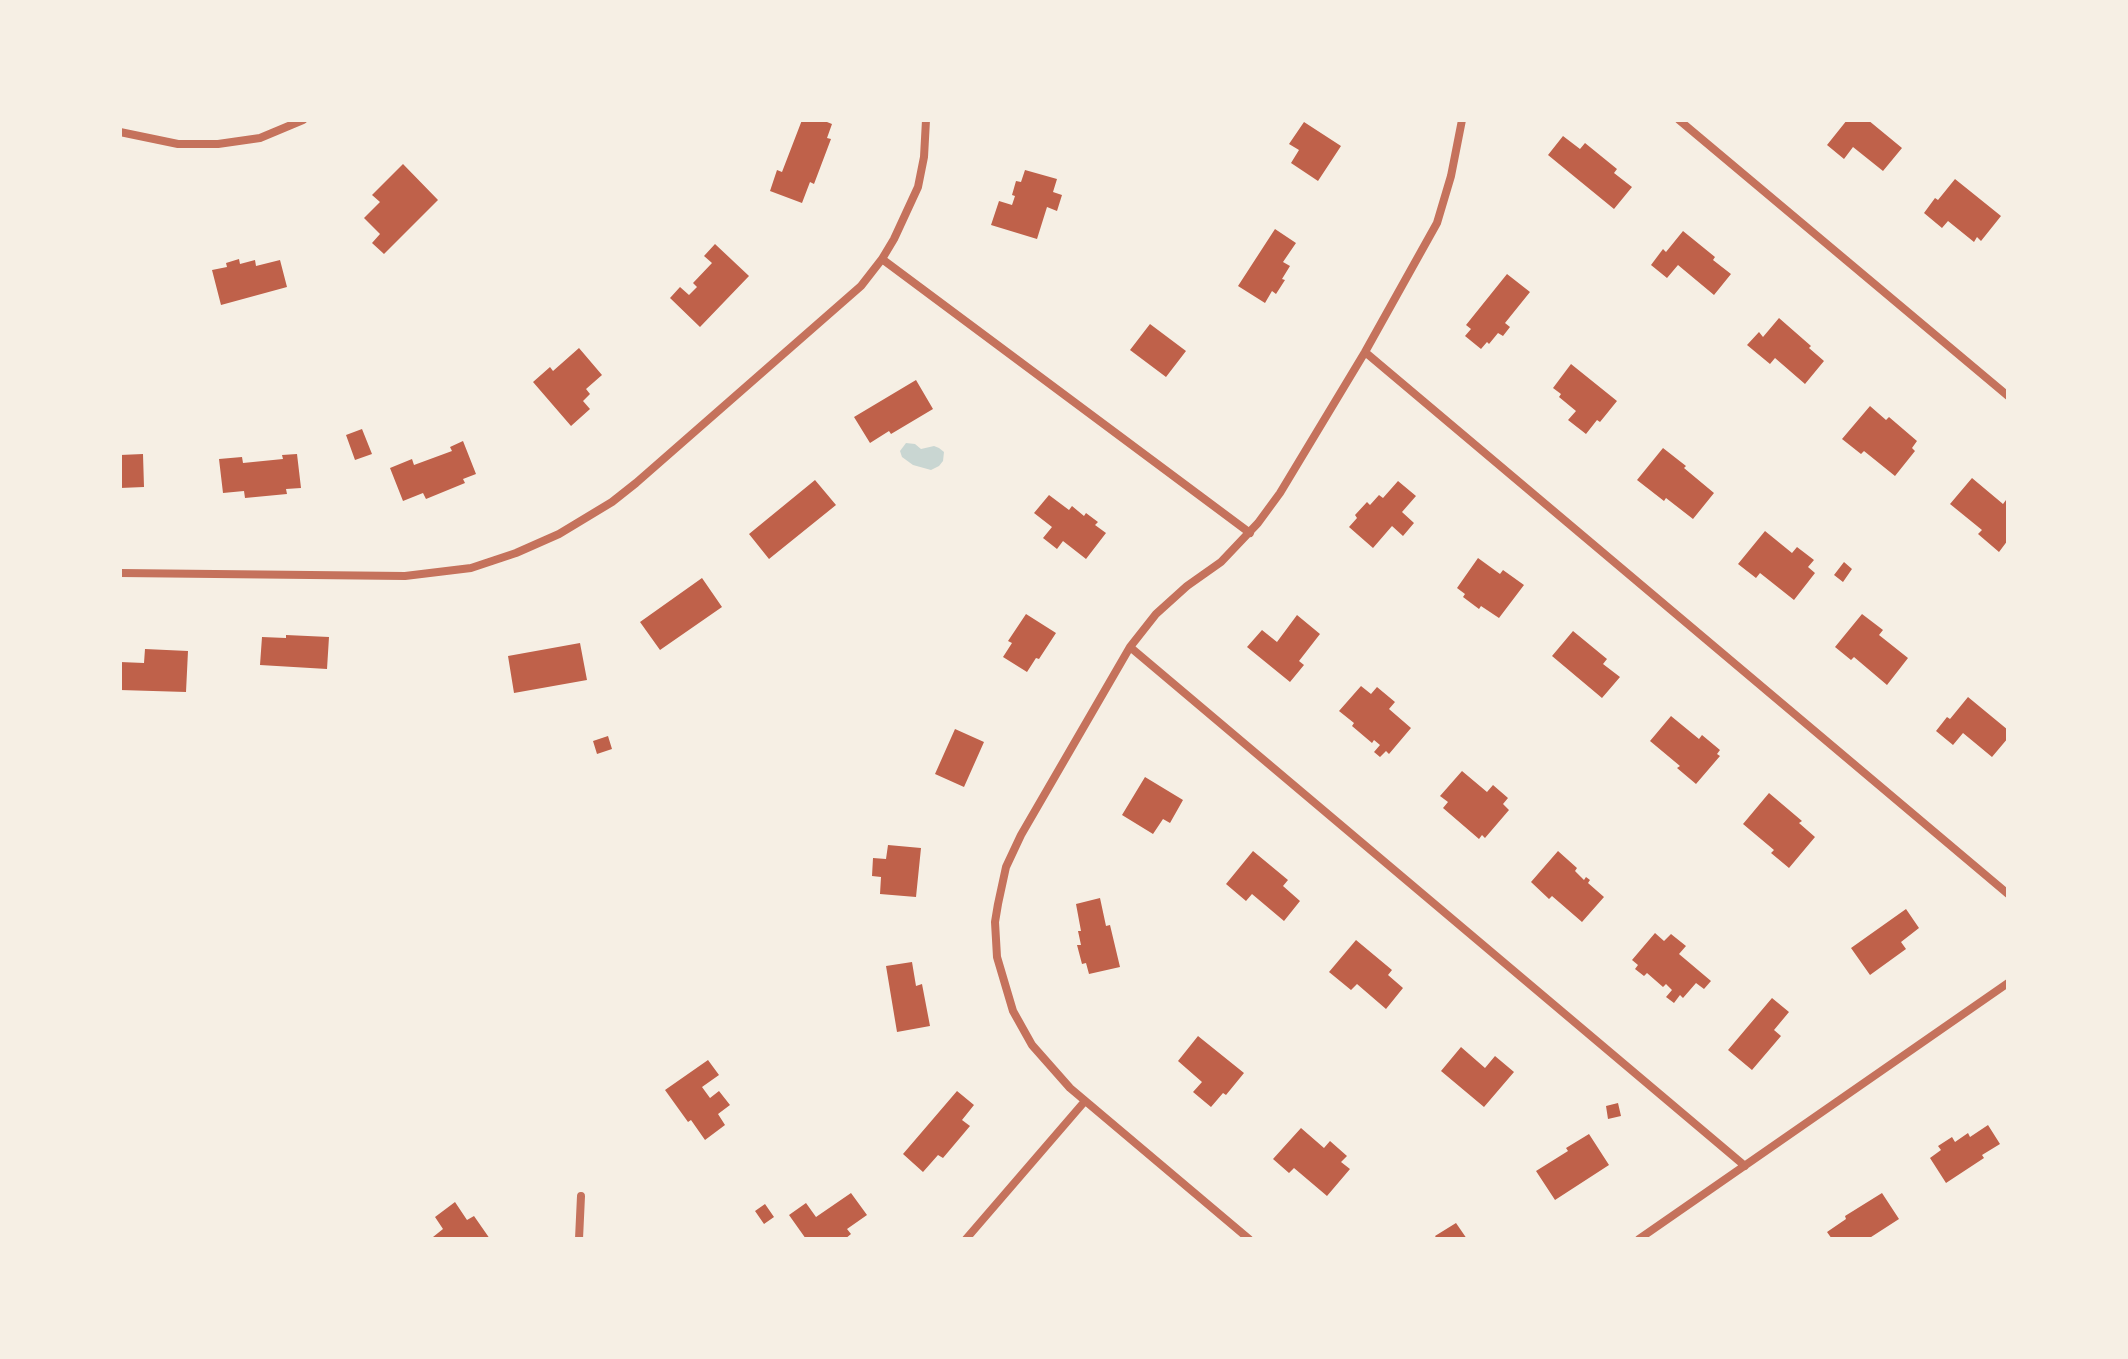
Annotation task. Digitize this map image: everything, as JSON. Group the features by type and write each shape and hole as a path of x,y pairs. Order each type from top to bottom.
{"street":[{"path":"120,132 178,144 218,144 260,138 303,120"},
{"path":"120,573 405,576 471,568 559,534 612,502 636,483 861,286 882,259 918,187 924,157 926,120"},
{"path":"1249,1239 1085,1101 1044,1061 1013,1011 997,957 995,922 1006,867 1017,843 1130,647 1156,614 1187,586 1221,562 1250,533 1280,493 1365,352 1437,223 1451,176 1462,120"},
{"path":"1679,120 2008,396"},
{"path":"882,259 1250,533"},
{"path":"1365,352 2008,894"},
{"path":"1130,647 1745,1166"},
{"path":"1639,1239 2008,983"},
{"path":"966,1239 1085,1101"},
{"path":"579,1239 581,1196"}],"shaded area":[{"path":"906,443 915,444 921,449 939,448 944,452 943,461 931,470 913,465 902,457 900,451"}],"building":[{"path":"802,120 822,120 832,124 827,138 831,139 814,184 810,182 802,203 770,191 777,170 782,172"},
{"path":"1847,120 1868,120 1902,148 1883,171 1853,147 1844,159 1827,145"},
{"path":"1304,122 1341,146 1318,181 1291,163 1299,150 1289,144"},
{"path":"1563,136 1580,149 1585,143 1617,169 1614,173 1632,187 1614,209 1548,155"},
{"path":"403,164 438,200 384,254 372,243 380,234 364,218 380,202 372,195"},
{"path":"1025,170 1057,179 1053,192 1062,195 1057,211 1047,207 1037,239 991,225 999,201 1012,205 1016,181 1021,182"},
{"path":"1955,179 2001,216 1981,241 1977,237 1974,242 1948,221 1942,228 1924,213"},
{"path":"1275,229 1296,243 1283,262 1290,266 1282,279 1285,280 1276,294 1272,291 1265,303 1238,286"},
{"path":"1683,231 1731,274 1714,295 1678,265 1667,278 1651,265"},
{"path":"715,244 749,276 700,327 670,298 680,287 689,295 697,287 693,283 712,263 704,256"},
{"path":"239,259 240,264 255,260 256,266 280,260 287,287 221,305 212,270 227,267 226,263"},
{"path":"1507,274 1530,292 1505,323 1510,327 1503,336 1498,333 1481,349 1465,336 1471,329 1466,325"},
{"path":"1779,318 1824,361 1805,384 1775,358 1770,364 1747,345 1759,332 1763,337"},
{"path":"1150,324 1186,351 1166,377 1130,350"},
{"path":"579,348 602,375 586,389 590,394 583,401 590,409 571,426 533,382 550,367 553,371"},
{"path":"1571,364 1617,401 1586,434 1568,420 1576,411 1553,388"},
{"path":"916,380 933,409 870,443 854,417"},
{"path":"1870,406 1886,420 1889,417 1917,441 1912,448 1915,451 1895,476 1864,451 1861,454 1842,439"},
{"path":"362,429 372,454 355,460 346,435"},
{"path":"463,441 476,474 463,479 465,483 426,499 423,493 403,501 390,468 412,459 414,465 452,451 450,447"},
{"path":"1663,448 1714,493 1693,519 1637,480"},
{"path":"143,454 144,487 120,488 120,455"},
{"path":"297,454 301,488 286,489 287,494 245,498 244,491 223,493 219,459 242,457 243,463 283,459 282,455"},
{"path":"1972,478 2003,504 2006,500 2008,502 2008,540 1999,552 1978,534 1982,530 1950,504"},
{"path":"815,480 836,505 769,559 749,534"},
{"path":"1398,481 1416,496 1402,512 1414,523 1403,536 1392,526 1373,548 1349,527 1367,502 1370,505 1379,495 1383,498"},
{"path":"1049,495 1069,510 1072,506 1084,516 1086,513 1106,533 1086,559 1063,541 1057,549 1043,538 1052,527 1034,513"},
{"path":"1765,531 1792,553 1797,547 1814,560 1808,567 1815,573 1794,600 1760,573 1756,578 1738,564"},
{"path":"1478,558 1500,574 1503,570 1524,585 1499,618 1481,606 1479,609 1457,588"},
{"path":"1844,562 1852,569 1843,582 1834,575"},
{"path":"702,578 722,607 660,650 640,622"},
{"path":"1026,614 1056,633 1027,672 1003,657 1012,643 1008,641"},
{"path":"1862,614 1883,630 1879,635 1908,658 1887,685 1854,657 1851,660 1835,647"},
{"path":"1297,615 1320,634 1299,661 1304,665 1290,682 1247,647 1262,630 1277,642"},
{"path":"1573,631 1607,659 1603,664 1620,677 1602,698 1552,656"},
{"path":"286,635 329,637 327,669 260,665 262,637 286,638"},
{"path":"580,643 587,680 514,693 508,656"},
{"path":"145,649 188,651 186,692 120,690 120,662 144,663"},
{"path":"1361,686 1371,694 1377,687 1395,702 1389,709 1411,728 1389,754 1386,751 1380,757 1374,752 1380,745 1374,740 1372,743 1339,711"},
{"path":"1968,697 2008,730 2008,738 1992,757 1963,733 1953,745 1936,731"},
{"path":"1671,716 1699,739 1702,735 1720,750 1717,754 1720,756 1696,784 1650,741"},
{"path":"955,729 984,742 964,787 935,774"},
{"path":"608,736 612,749 597,754 593,741"},
{"path":"1462,771 1487,792 1493,785 1508,798 1503,804 1509,810 1485,838 1482,835 1479,839 1443,808 1448,802 1440,796"},
{"path":"1145,777 1183,800 1170,823 1163,819 1153,834 1122,815"},
{"path":"1769,793 1802,821 1799,823 1815,837 1789,868 1771,853 1774,850 1743,824"},
{"path":"888,845 921,848 916,897 880,894 881,877 872,876 873,858 886,859"},
{"path":"1253,851 1288,880 1283,886 1300,901 1284,921 1252,894 1246,901 1226,884"},
{"path":"1558,851 1604,897 1582,922 1531,882"},
{"path":"1100,898 1120,967 1089,974 1086,963 1082,964 1077,945 1081,945 1078,931 1081,931 1076,904"},
{"path":"1906,909 1919,928 1901,942 1906,949 1870,975 1851,948"},
{"path":"1655,933 1664,941 1671,934 1686,946 1679,954 1711,981 1704,989 1696,983 1674,1003 1666,997 1672,990 1666,984 1663,987 1647,973 1644,976 1635,969 1638,965 1632,960"},
{"path":"1356,940 1392,970 1388,975 1403,988 1386,1009 1357,984 1351,990 1329,972"},
{"path":"912,962 916,986 922,984 930,1026 897,1032 886,966"},
{"path":"1772,998 1789,1012 1774,1030 1781,1036 1752,1070 1728,1050"},
{"path":"1198,1036 1244,1073 1226,1095 1223,1093 1211,1107 1193,1092 1202,1082 1178,1061"},
{"path":"1461,1047 1485,1068 1495,1056 1514,1072 1484,1107 1441,1071"},
{"path":"708,1060 719,1075 702,1087 710,1098 719,1091 730,1105 718,1114 725,1125 705,1140 665,1090"},
{"path":"957,1091 974,1105 962,1120 970,1126 943,1158 938,1155 923,1172 903,1154"},
{"path":"1618,1103 1621,1116 1608,1119 1606,1106"},
{"path":"1988,1125 2000,1144 1946,1183 1930,1158 1941,1150 1938,1146 1952,1137 1955,1142 1968,1133 1970,1137"},
{"path":"1301,1128 1324,1148 1330,1141 1347,1156 1341,1162 1350,1169 1327,1196 1294,1168 1289,1173 1273,1159"},
{"path":"1589,1134 1609,1165 1555,1200 1536,1171"},
{"path":"851,1193 867,1215 847,1229 851,1234 845,1239 806,1239 789,1215 806,1203 816,1217"},
{"path":"1882,1193 1899,1219 1868,1239 1832,1239 1827,1232 1846,1219 1845,1216"},
{"path":"455,1202 467,1220 474,1216 490,1239 434,1239 443,1229 435,1217"},
{"path":"765,1204 774,1217 764,1224 755,1211"},
{"path":"1456,1223 1467,1239 1437,1239 1435,1236"}]}
